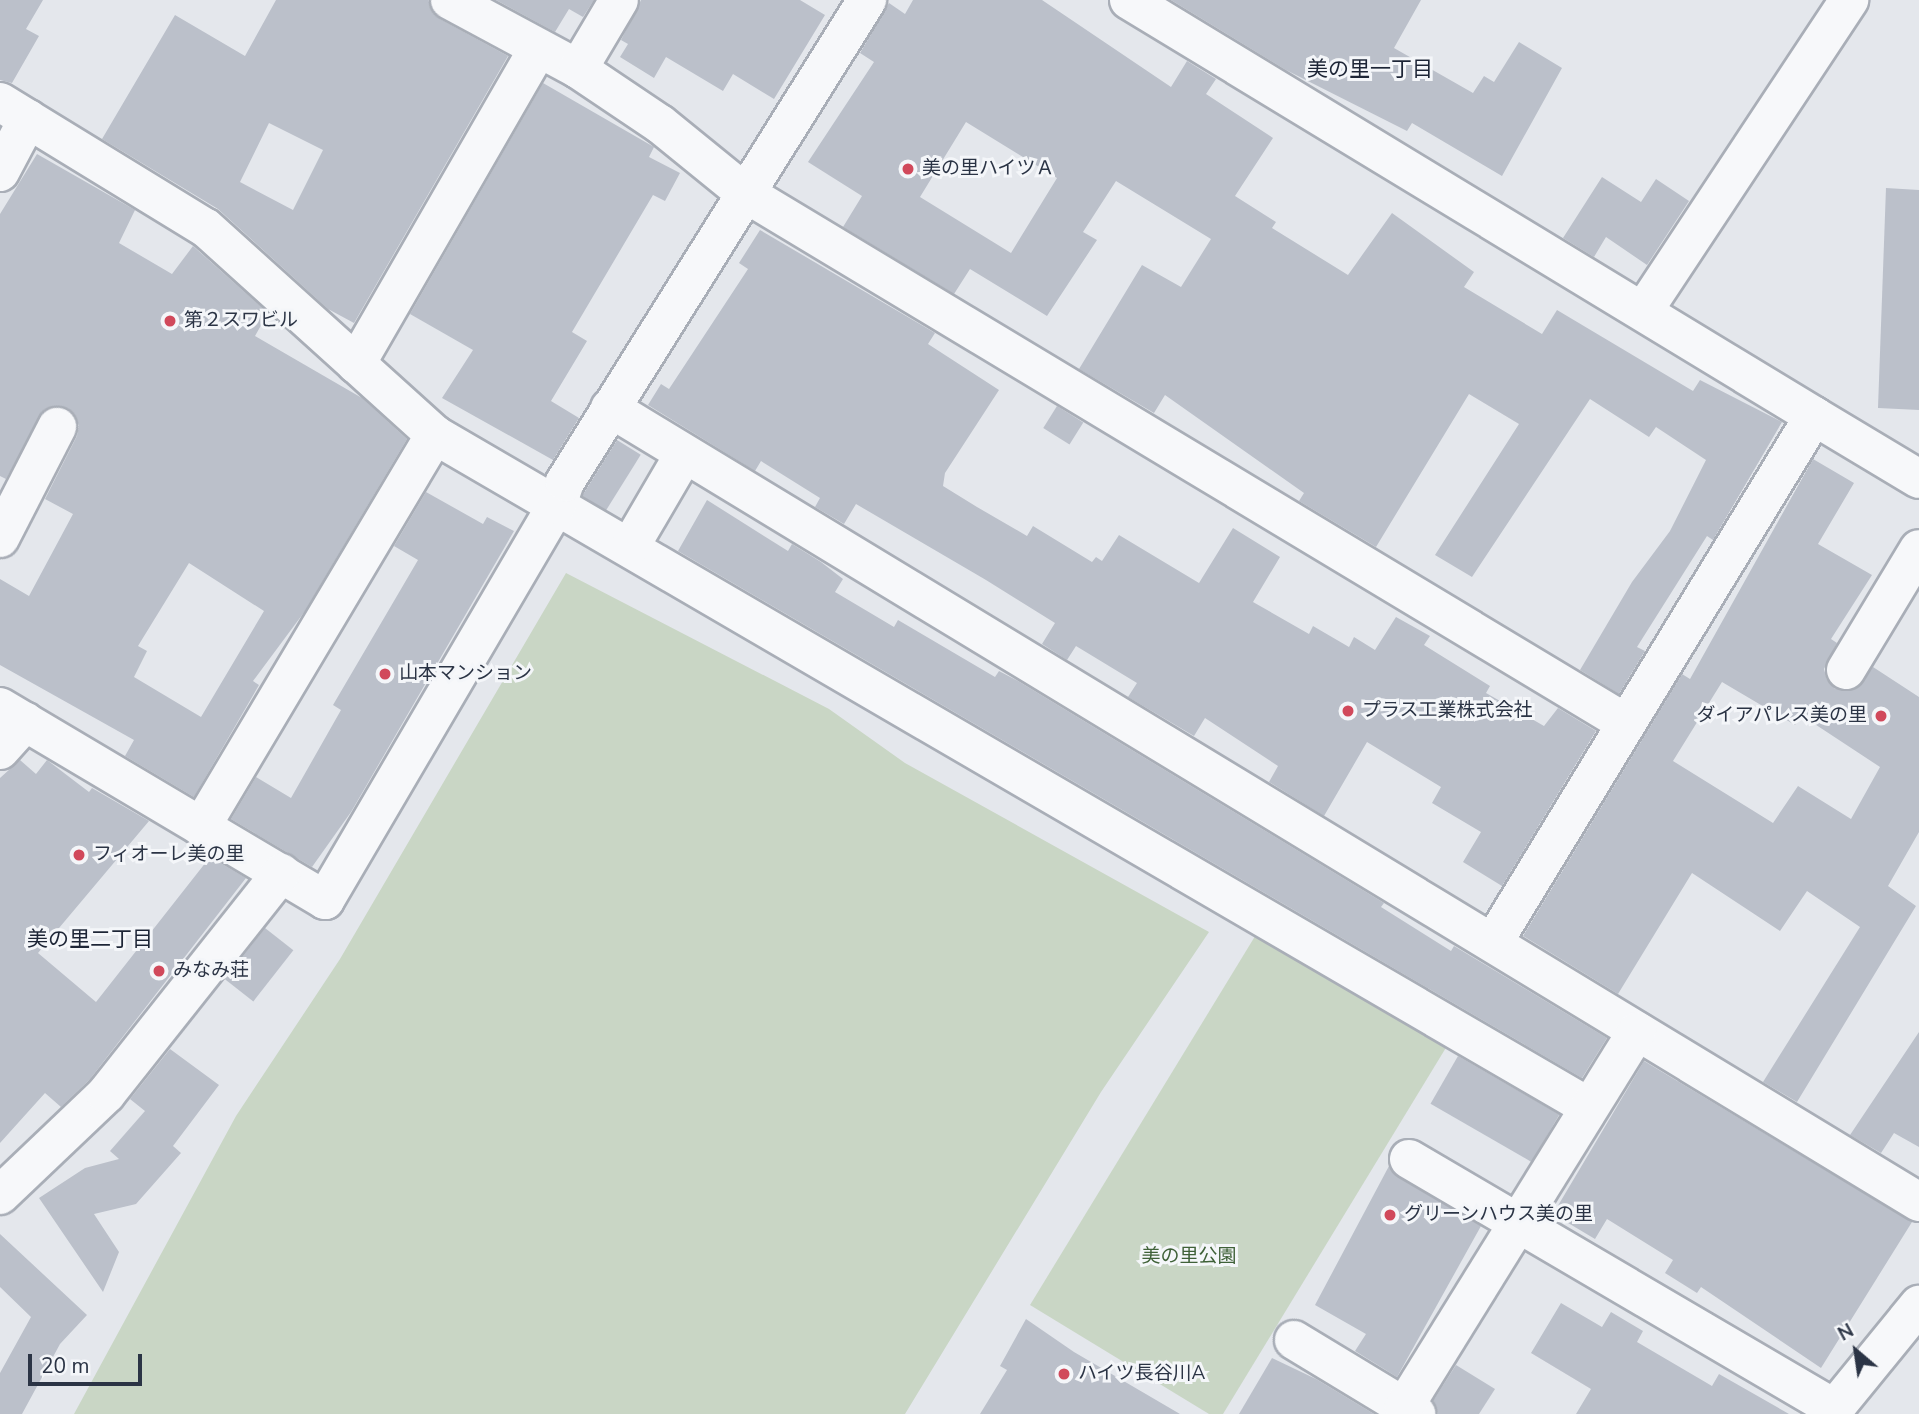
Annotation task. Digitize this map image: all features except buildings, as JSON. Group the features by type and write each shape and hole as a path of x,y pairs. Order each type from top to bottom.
{"street":[{"path":"450,0 537,50 578,69 745,193 1623,722"},
{"path":"578,69 619,0"},
{"path":"0,750 12,714 325,900 557,505 610,408 867,0"},
{"path":"1129,0 1919,479"},
{"path":"1644,310 1849,0"},
{"path":"356,364 537,50"},
{"path":"0,172 14,111 206,228 435,435 631,545 1587,1106"},
{"path":"610,408 683,456 1494,941 1919,1202"},
{"path":"1494,941 1623,722 1814,416"},
{"path":"0,538 57,427"},
{"path":"201,827 435,435"},
{"path":"631,545 683,456"},
{"path":"1846,670 1919,549"},
{"path":"0,1195 106,1094 281,873"},
{"path":"1294,1340 1410,1410 1517,1221 1587,1106 1637,1031"},
{"path":"1409,1159 1517,1221 1831,1411 1919,1305"}],"green space":[{"path":"566,573 829,709 905,763 1209,932 1101,1092 905,1414 74,1414 236,1116 340,959"},
{"name":"美の里公園","path":"1257,933 1447,1046 1223,1414 1209,1414 1030,1305"}],"place":[{"name":"美の里ハイツＡ","path":"908,169"},
{"name":"第２スワビル","path":"170,321"},
{"name":"山本マンション","path":"385,674"},
{"name":"プラス工業株式会社","path":"1348,711"},
{"name":"ダイアパレス美の里","path":"1881,716"},
{"name":"フィオーレ美の里","path":"79,855"},
{"name":"みなみ荘","path":"159,971"},
{"name":"グリーンハウス美の里","path":"1390,1215"},
{"name":"ハイツ長谷川A","path":"1064,1374"}],"district":[{"name":"美の里一丁目","path":"1370,69"},
{"name":"美の里二丁目","path":"90,939"}]}
